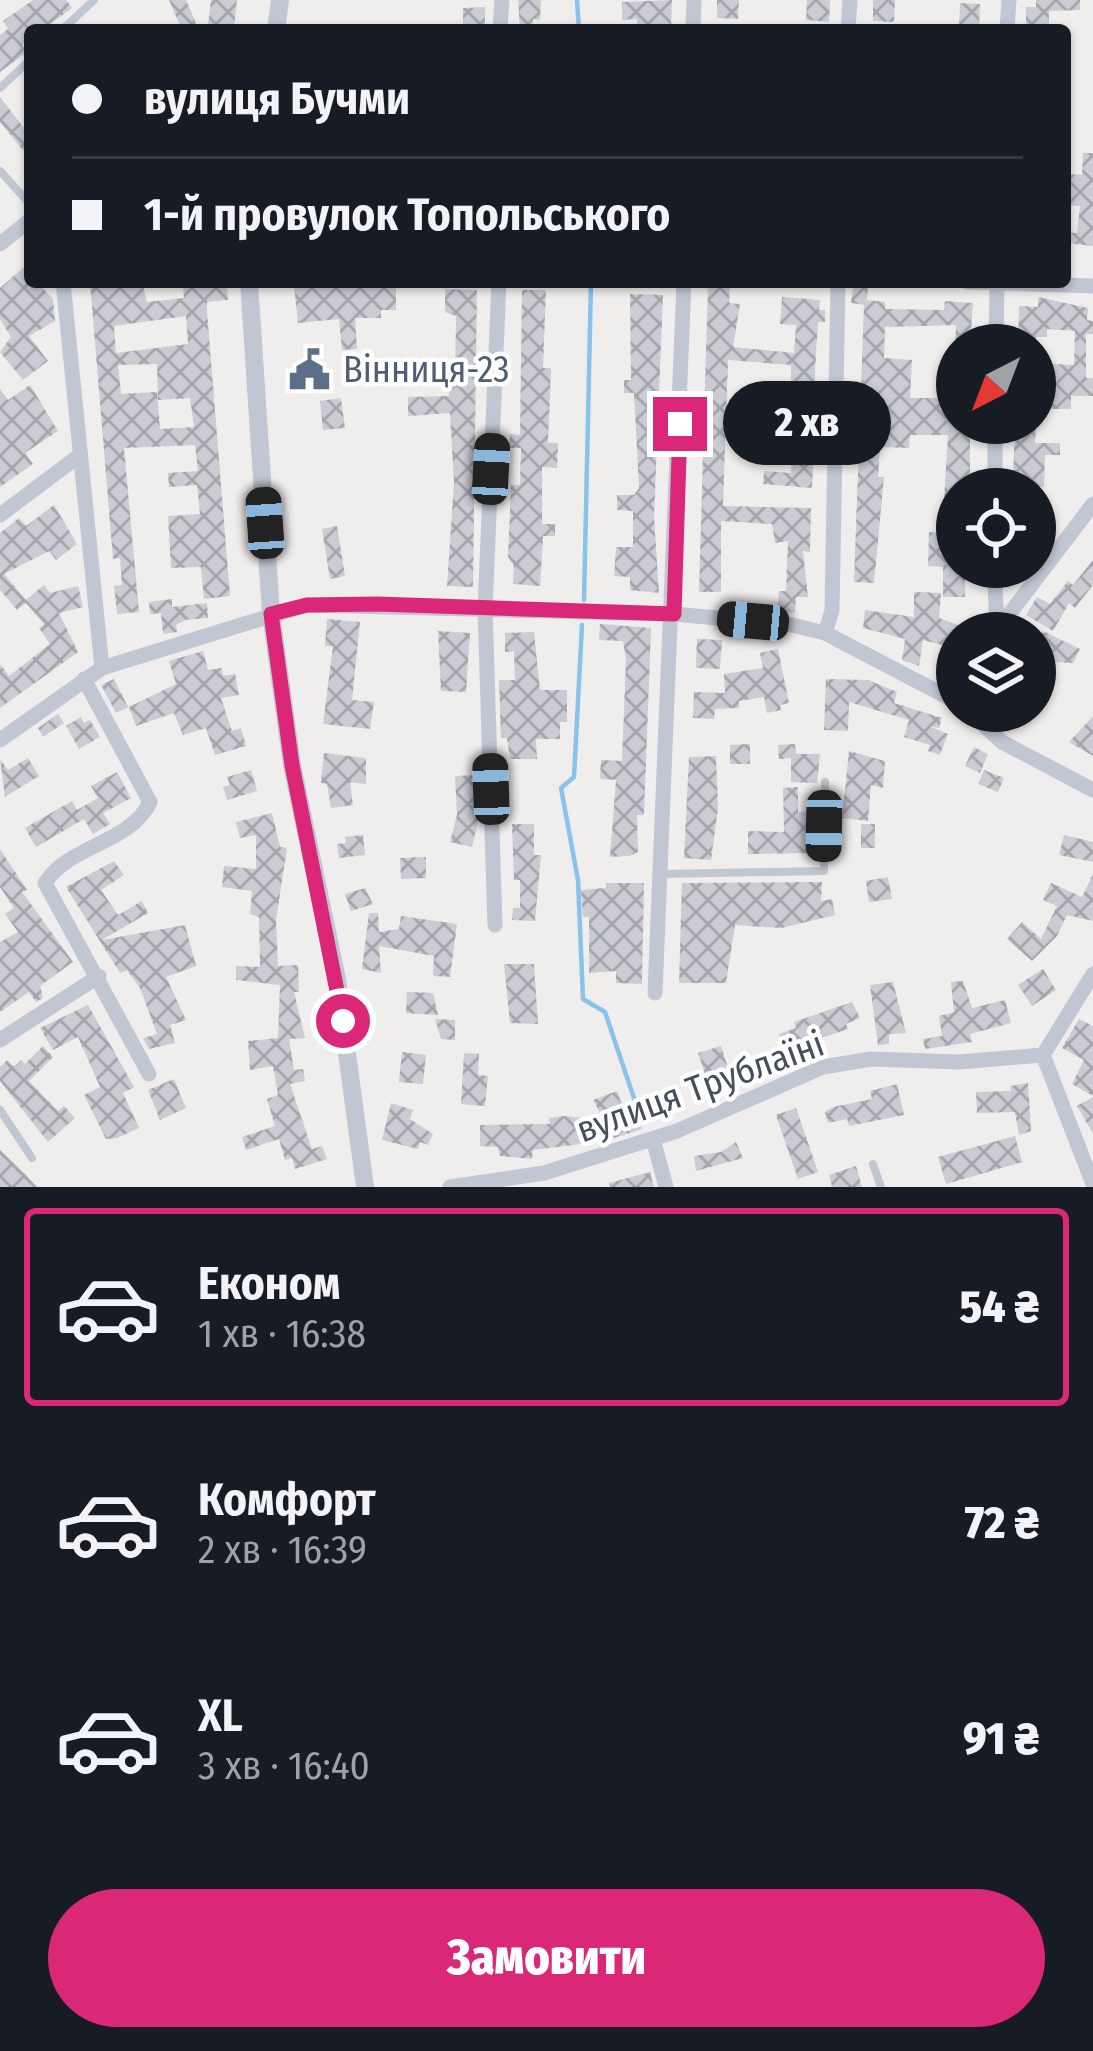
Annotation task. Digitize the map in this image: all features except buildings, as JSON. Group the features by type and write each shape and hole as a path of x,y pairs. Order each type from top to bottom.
{"street":[{"path":"0,244 24,225"},
{"path":"64,288 102,668"},
{"path":"249,288 271,614 292,765 337,979 365,1187"},
{"path":"495,925 485,609 499,288"},
{"path":"655,993 684,288"},
{"path":"825,633 832,611 838,288"},
{"path":"996,324 997,288"},
{"path":"0,515 80,455"},
{"path":"1009,612 1093,504"},
{"path":"0,740 102,668 307,605 674,614 825,633 936,691"},
{"path":"84,679 150,802 133,824 55,867 45,883 149,1073"},
{"path":"990,732 1093,790"},
{"path":"1093,974 1043,1054 1093,1184"},
{"path":"0,1040 99,976"},
{"name":"вулиця Трублаїні","path":"450,1187 544,1173 653,1139 824,1067 871,1059 959,1062 1043,1054"},
{"path":"653,1139 666,1187"}],"lane":[{"path":"68,24 94,0"},
{"path":"0,88 24,66"},
{"path":"0,171 24,197"},
{"path":"661,874 824,871 825,782"},
{"path":"0,1110 32,1158"},
{"path":"873,1164 881,1187"}],"waterway":[{"path":"577,0 579,24"},
{"path":"584,600 591,288"},
{"path":"582,625 574,777 561,788 578,880 583,999 605,1012 642,1122"}],"place":[{"name":"Вінниця-23","path":"309,369"}],"route":[{"path":"343,1021 292,765 271,614 307,605 378,604 674,614 680,424"}]}
